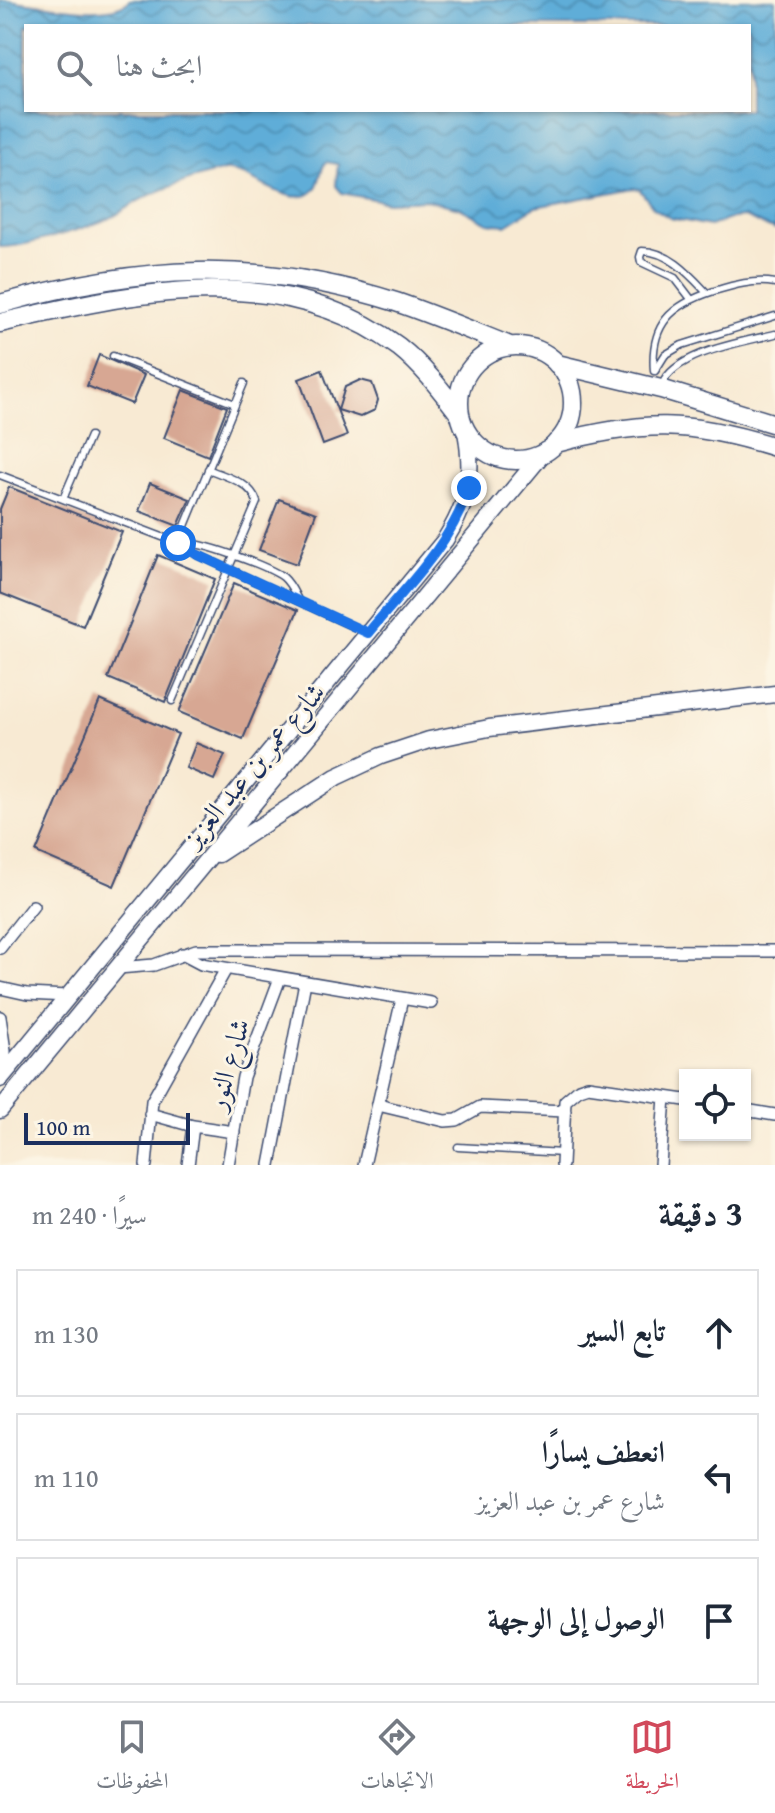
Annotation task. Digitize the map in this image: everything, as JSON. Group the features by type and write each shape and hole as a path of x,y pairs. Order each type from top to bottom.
{"highway":[{"path":"0,304 81,284 149,273 209,270 240,271 334,286 396,302 510,346 527,347 544,353 557,364 571,389 572,404 570,418 551,447"},
{"path":"0,323 178,290 238,290 285,297 320,305 362,323 399,348 433,379 487,452 501,458 517,460 589,435 664,425 707,428 775,447"},
{"path":"463,423 460,391 470,369 487,353 510,346"},
{"path":"557,364 654,383 775,424"}],"main road":[{"name":"شارع عمر بن عبد العزيز","path":"2,1077 445,540 460,515 469,488 471,459 463,423"},
{"name":"شارع عمر بن عبد العزيز","path":"0,1110 551,447"},
{"path":"204,863 336,777 381,756 429,740 504,726 775,694"}],"street":[{"path":"0,948 33,906"},
{"path":"118,968 154,965 196,950 775,951"},
{"path":"182,954 201,964 226,969 431,1003"},
{"path":"146,1165 150,1114 158,1087 226,969"},
{"name":"شارع النور","path":"228,1165 243,1077 280,978"},
{"path":"270,1165 305,982"},
{"path":"0,988 27,994 67,996"},
{"path":"364,1165 402,999"},
{"path":"0,1017 5,1051 2,1077"},
{"path":"562,1159 565,1101 571,1094 588,1086 679,1099"},
{"path":"660,1165 665,1097"},
{"path":"378,1105 445,1121 457,1120 480,1107 565,1111"},
{"path":"751,1111 775,1115"},
{"path":"150,1114 193,1126 234,1132"},
{"path":"188,1165 193,1126"}],"lane":[{"path":"691,299 675,278 641,262 642,251 654,252 676,263 707,293"},
{"path":"654,383 656,337 664,321 676,308 691,299 745,282 775,283"},
{"path":"654,383 665,355 682,345 775,316"},
{"path":"654,383 665,379 688,360 775,334"},
{"path":"113,356 235,404"},
{"path":"178,543 244,383"},
{"path":"63,499 90,436"},
{"path":"172,701 257,502 255,493 248,487 208,469"},
{"path":"0,475 178,543 368,633"},
{"path":"178,543 192,542 285,578 297,598"},
{"path":"458,1147 562,1159"}],"water":[{"path":"0,0 68,9 104,10 119,7 130,0 775,0 775,230 744,217 710,226 670,218 654,208 639,189 634,188 535,207 506,225 488,223 460,208 427,200 388,202 342,193 336,186 338,164 326,162 317,186 307,195 297,197 285,194 240,173 223,171 157,192 112,217 88,226 0,247"}],"building":[{"path":"99,355 144,375 132,404 87,386"},
{"path":"322,370 347,436 323,445 299,379"},
{"path":"360,380 372,383 378,400 375,410 360,417 338,410 345,387"},
{"path":"183,390 227,407 208,456 164,438"},
{"path":"150,483 190,499 178,526 139,511"},
{"path":"9,487 122,532 83,626 0,593 0,509"},
{"path":"279,499 316,513 297,564 259,550"},
{"path":"158,555 215,579 165,702 108,678"},
{"path":"234,583 298,610 243,739 179,712"},
{"path":"100,700 178,734 114,886 36,852"},
{"path":"196,743 225,755 214,780 186,768"}],"route":[{"path":"178,543 368,633 445,540 460,515 469,488"}]}
